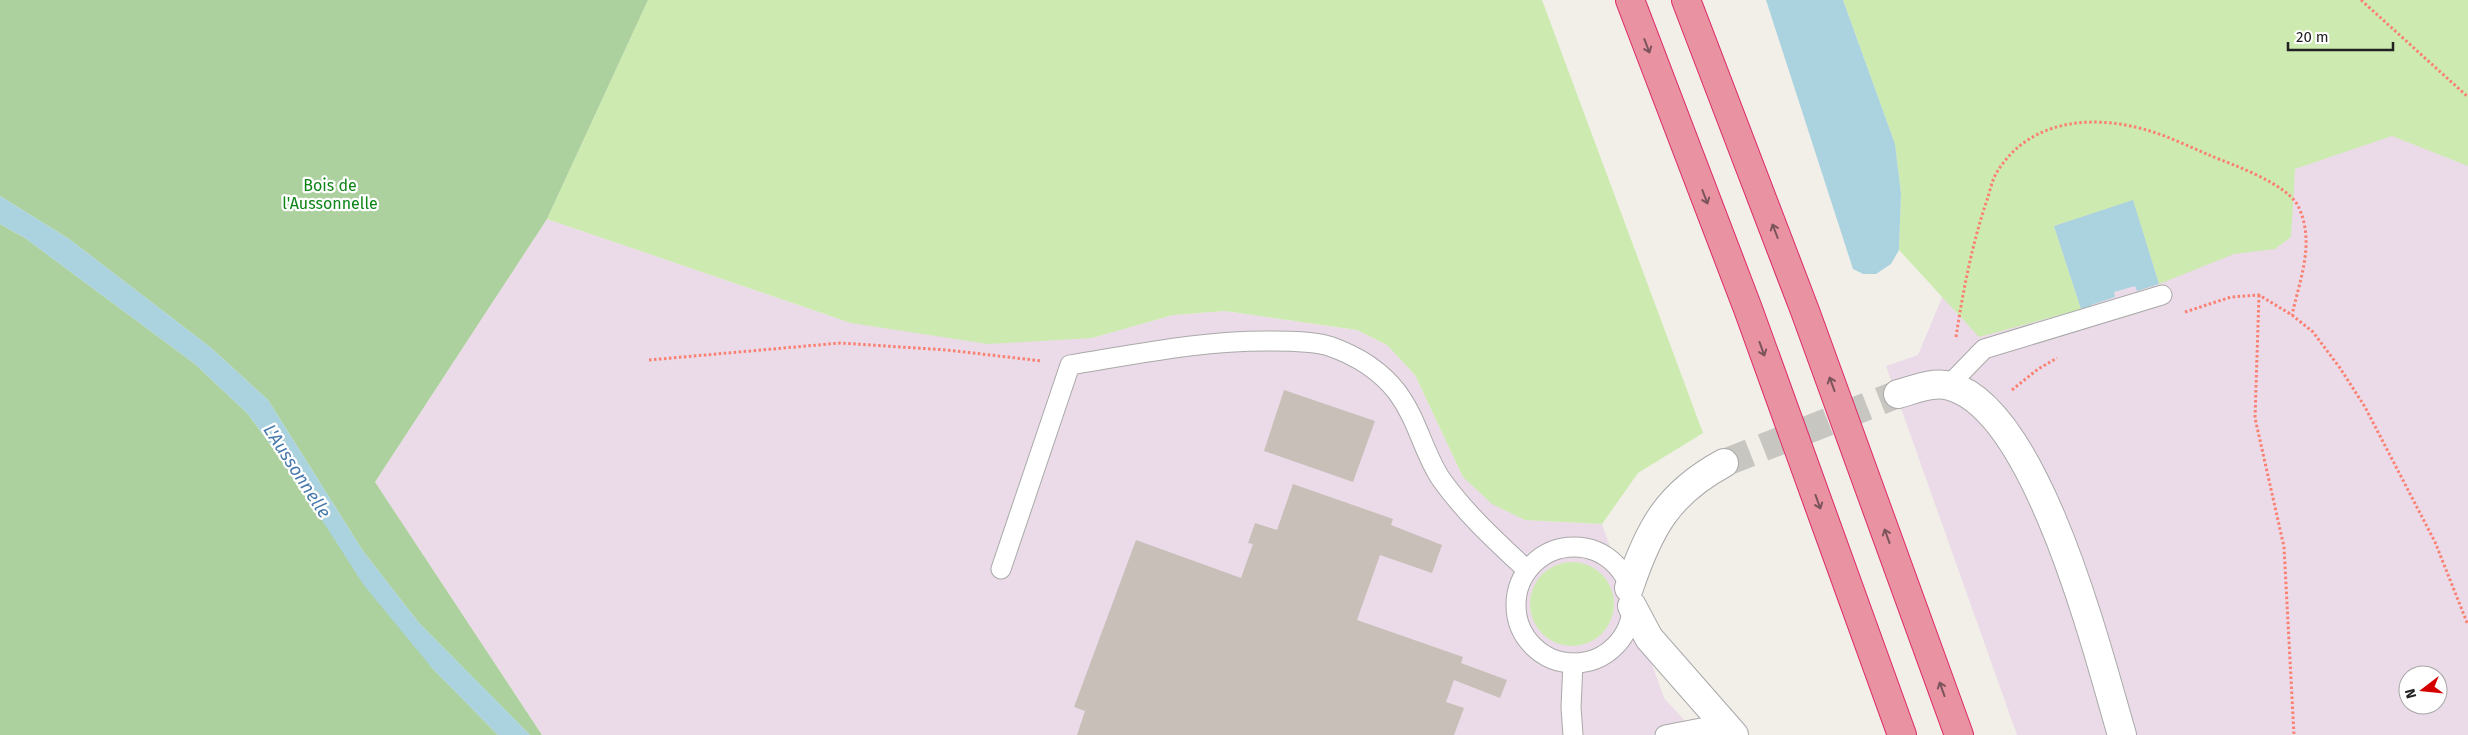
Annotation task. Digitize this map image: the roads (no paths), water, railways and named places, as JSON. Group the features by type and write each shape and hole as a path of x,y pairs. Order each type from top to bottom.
{"highway":[{"path":"1630,0 1748,309 1902,735"},
{"path":"1686,0 1802,302 1959,735"}],"street":[{"path":"1898,394 1921,387 1949,385 1966,393 1985,406 2023,457 2056,527 2122,735"},
{"path":"1724,463 1690,484 1668,507 1657,523 1639,558 1630,597 1649,638 1732,733"}],"lane":[{"path":"1949,385 1984,349 2162,295"},
{"path":"1001,569 1070,364 1194,345 1240,341 1294,341 1328,346 1354,356 1376,370 1396,390 1412,414 1441,479 1472,517 1527,570"},
{"path":"1575,547 1592,550 1608,558 1621,571 1630,597 1628,624 1620,640 1607,652 1590,660 1573,663 1555,660 1538,651 1526,638 1518,622 1516,603 1519,586 1527,570 1540,557 1556,549 1575,547"},
{"path":"1573,663 1571,707 1573,735"},
{"path":"1664,735 1701,728 1732,733"}],"water":[{"path":"1766,0 1843,0 1895,144 1901,193 1899,250 1891,264 1876,274 1863,274 1853,269"},
{"name":"L'Aussonnelle","path":"0,196 69,239 210,347 268,400 363,551 419,623 530,735 498,735 432,668 363,584 297,481 248,414 195,364 25,238 0,224"},
{"path":"2133,200 2159,284 2137,291 2135,286 2114,292 2115,297 2091,305 2092,309 2081,309 2054,226"}],"tunnel":[{"path":"1724,463 1898,394"}],"park label":[{"name":"Bois de l'Aussonnelle","path":"330,194"}]}
